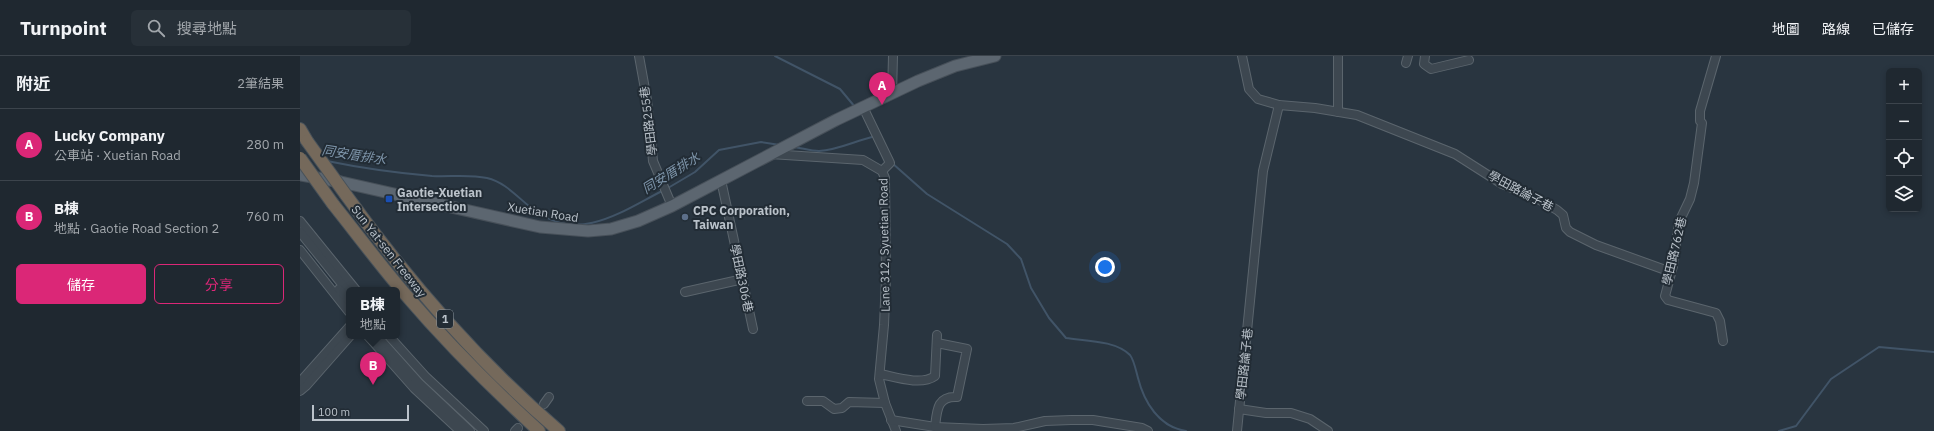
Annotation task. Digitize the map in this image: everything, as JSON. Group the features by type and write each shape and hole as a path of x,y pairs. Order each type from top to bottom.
{"highway":[{"name":"Sun Yat-sen Freeway","path":"300,129 376,237 441,315 501,378 559,431"},
{"name":"Sun Yat-sen Freeway","path":"300,158 333,204 432,324 466,361 539,431"}],"main road":[{"path":"863,107 969,59 995,56"},
{"name":"Xuetian Road","path":"300,175 341,182 540,227 570,231 588,231 611,228 638,221 670,202 721,180 863,107"}],"street":[{"name":"學田路255巷","path":"639,56 647,100 653,161 670,202"},
{"path":"892,94 893,56"},
{"name":"學田路論子巷","path":"1242,56 1249,90 1258,99 1279,105 1315,108 1357,116 1455,154 1502,184 1538,199 1557,210 1563,215 1566,228 1570,232 1596,245 1671,272"},
{"path":"1338,56 1338,112"},
{"path":"1425,56 1424,64 1431,69 1469,60"},
{"name":"學田路762巷","path":"1716,56 1700,111 1700,121 1702,123 1694,183 1690,199 1679,222 1677,245 1665,296 1668,300 1716,313 1720,321 1723,341"},
{"name":"學田路論子巷","path":"1237,431 1263,171 1279,105"},
{"path":"863,107 890,163 882,171"},
{"name":"Lane 312, Syuetian Road","path":"770,154 863,160 882,171 886,178 886,278 879,379 885,403 896,431"},
{"name":"學田路306巷","path":"721,180 753,329"},
{"path":"300,221 354,287"},
{"path":"300,232 346,289"},
{"path":"300,240 346,297"},
{"path":"300,250 346,308"},
{"path":"685,292 742,279"},
{"path":"300,382 346,330"},
{"path":"300,391 347,339"},
{"path":"371,339 414,388 460,431"},
{"path":"380,339 419,383 470,431"},
{"path":"392,339 426,377 486,430"},
{"path":"880,374 911,380 929,380 935,376 937,339 967,349 957,397 943,399 937,409 935,427"},
{"path":"544,404 549,396"},
{"path":"808,401 823,401 834,409 842,408 849,402 885,403"},
{"name":"學田路論子巷","path":"1239,409 1266,413 1291,413 1310,419 1328,431"},
{"path":"891,420 935,427 983,430 1014,428 1045,421 1078,420 1118,424 1142,428 1148,431"}],"waterway":[{"path":"775,56 840,89 855,107"},
{"name":"同安厝排水","path":"868,126 883,155"},
{"name":"同安厝排水","path":"794,147 819,151 840,147 872,137"},
{"name":"同安厝排水","path":"668,188 695,172 719,150 761,142 780,145"},
{"name":"同安厝排水","path":"327,161 419,175 473,176 487,178 494,180 508,188 531,208 553,221 570,224 586,224 602,220 618,214 664,190"},
{"name":"同安厝排水","path":"892,163 927,194 1007,244 1021,259 1031,288 1049,318 1066,338 1116,346 1130,355 1134,363 1144,396 1154,412 1161,419 1176,429 1186,431"},
{"name":"同安厝排水","path":"1779,431 1796,426 1831,379 1879,347 1934,352"}],"place":[{"name":"Lucky Company","path":"882,105"},
{"name":"Gaotie-Xuetian Intersection","path":"389,199"},
{"name":"CPC Corporation, Taiwan","path":"685,217"},
{"name":"B棟","path":"373,385"}]}
